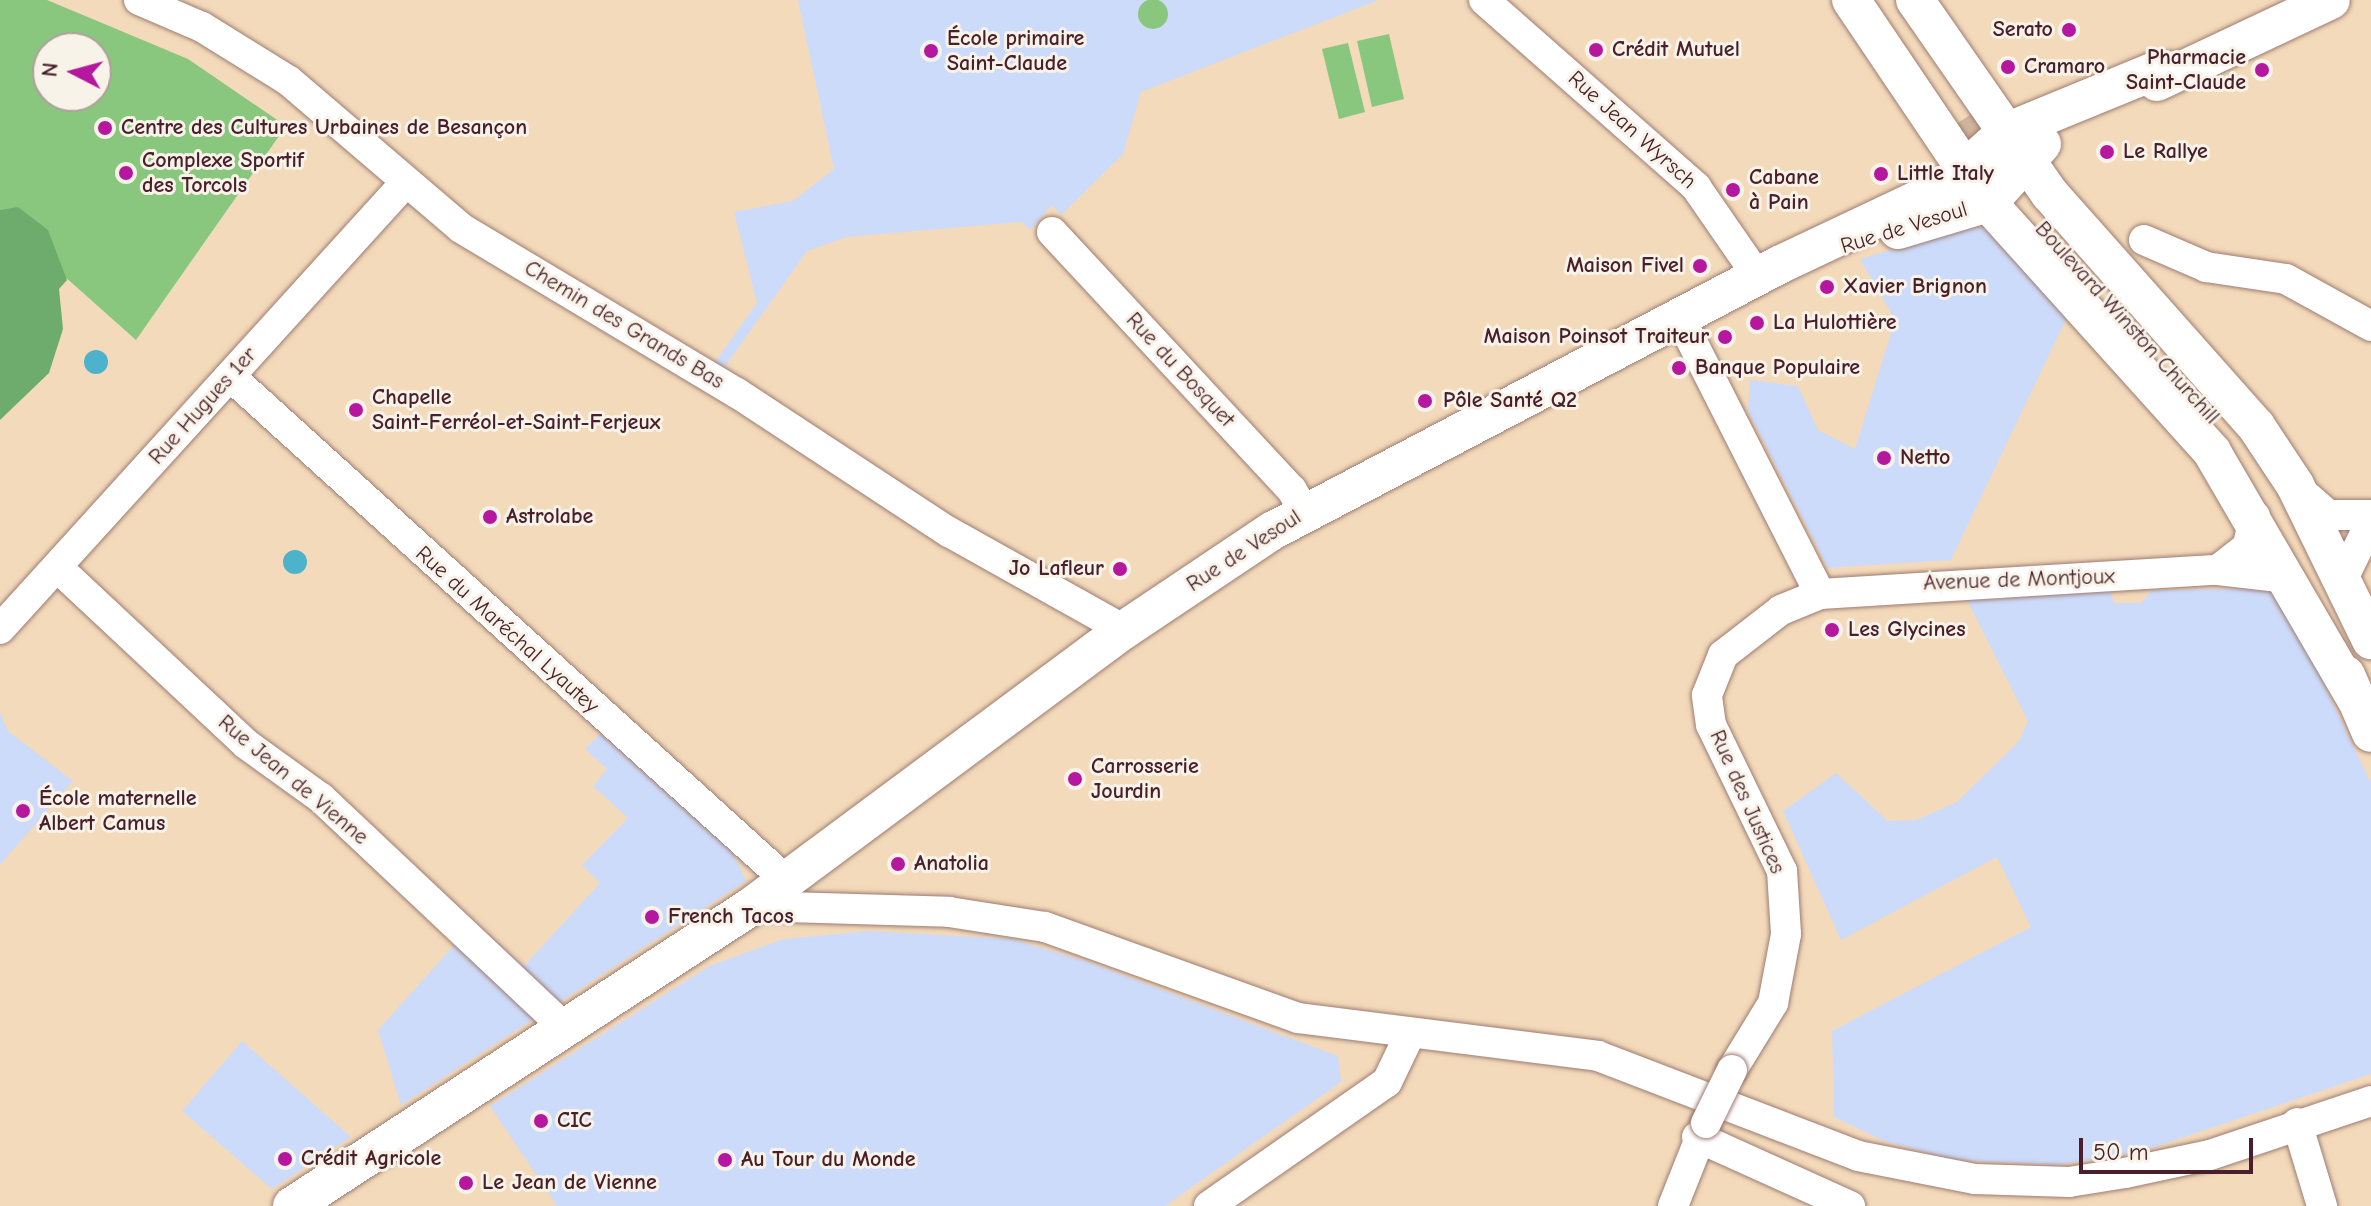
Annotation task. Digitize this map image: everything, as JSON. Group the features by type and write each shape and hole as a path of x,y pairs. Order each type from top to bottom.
{"main road":[{"path":"1851,0 1963,171 1988,203 2139,363 2293,568 2363,693 2371,733"},
{"path":"1887,0 1965,118"},
{"path":"1915,0 2025,145 2181,334 2295,485 2371,640"},
{"name":"Rue de Vesoul","path":"292,1206 752,906 796,895 1124,630 1304,512 1681,320 1768,271 1946,186 1963,171 2025,145 2155,71 2179,70 2331,0"},
{"name":"Rue de Vesoul","path":"1768,271 1988,203 2025,145"},
{"name":"Boulevard Winston Churchill","path":"2027,212 2224,430 2293,568"}],"street":[{"name":"Chemin des Grands Bas","path":"153,2 289,81 461,228 737,393 949,532 1124,630"},
{"name":"Rue Jean Wyrsch","path":"1498,4 1696,187 1768,271"},
{"name":"Rue Hugues 1er","path":"0,629 406,182"},
{"name":"Rue du Bosquet","path":"1052,232 1292,490 1304,512"},
{"path":"2144,240 2206,267 2286,279 2371,326"},
{"path":"1681,320 1820,594"},
{"name":"Rue du Maréchal Lyautey","path":"230,376 796,895"},
{"path":"2295,485 2328,515 2371,518 2343,579"},
{"path":"2218,570 2247,547 2255,516"},
{"name":"Rue Jean de Vienne","path":"57,567 246,744 321,798 564,1027"},
{"name":"Avenue de Montjoux","path":"1820,594 2293,568"},
{"name":"Rue des Justices","path":"1673,1206 1702,1130 1781,977 1782,871 1711,725 1707,695 1712,671 1743,636 1820,594"},
{"path":"796,895 949,912 1045,927 1298,1018 1409,1036 1598,1056 1858,1156 1975,1179 2069,1182 2125,1173 2210,1155 2297,1123 2371,1101"},
{"path":"1209,1206 1387,1082 1409,1036"},
{"path":"2297,1123 2322,1206"},
{"path":"1702,1130 1850,1206"}],"shaded area":[{"path":"798,0 1379,0 1141,92 1123,154 1061,215 1052,205 1030,230 1022,222 847,237 807,251 724,368 715,362 757,303 734,212 793,201 834,169"},
{"path":"1974,225 1994,232 2069,313 1951,560 1828,568 1748,411 1750,380 1798,386 1818,430 1855,449 1895,320 1860,259"},
{"path":"2278,588 2371,783 2371,1074 2140,1152 2056,1165 1956,1160 1884,1141 1834,1117 1832,1031 2031,927 1997,857 1841,940 1783,811 1836,773 1888,821 1916,820 1957,802 2019,741 2028,721 1965,596 2110,590 2114,603 2141,603 2152,590"},
{"name":"École maternelle Albert Camus","path":"0,713 8,731 73,781 0,865"},
{"path":"601,733 733,853 746,881 401,1105 378,1030 475,922 524,966 600,883 582,865 628,818 593,786 607,769 585,749"},
{"path":"870,931 1012,939 1088,962 1338,1056 1341,1082 1165,1206 557,1206 490,1106 709,966 784,939"},
{"path":"242,1041 351,1137 272,1189 182,1111"}],"green space":[{"path":"1153,-1 1164,3 1168,14 1164,25 1153,29 1142,25 1138,14 1142,3"},
{"name":"Complexe Sportif des Torcols","path":"0,0 47,0 188,59 286,126 136,340 0,219"},
{"path":"1389,34 1404,99 1372,107 1357,41"},
{"path":"1348,43 1365,112 1339,119 1322,49"},
{"path":"18,207 48,230 67,280 59,289 63,329 49,373 0,420 0,210"}],"water":[{"path":"96,350 104,354 108,362 104,370 96,374 88,370 84,362 88,354"},
{"path":"295,550 303,554 307,562 303,570 295,574 287,570 283,562 287,554"}],"tunnel":[{"path":"1965,118 2027,212"}],"place":[{"name":"Serato","path":"2069,30"},
{"name":"Crédit Mutuel","path":"1596,50"},
{"name":"École primaire Saint-Claude","path":"931,51"},
{"name":"Cramaro","path":"2008,67"},
{"name":"Pharmacie Saint-Claude","path":"2262,70"},
{"name":"Centre des Cultures Urbaines de Besançon","path":"105,128"},
{"name":"Le Rallye","path":"2107,152"},
{"name":"Complexe Sportif des Torcols","path":"126,173"},
{"name":"Little Italy","path":"1881,174"},
{"name":"Cabane à Pain","path":"1733,190"},
{"name":"Maison Fivel","path":"1700,266"},
{"name":"Xavier Brignon","path":"1827,287"},
{"name":"La Hulottière","path":"1757,323"},
{"name":"Maison Poinsot Traiteur","path":"1725,337"},
{"name":"Banque Populaire","path":"1679,368"},
{"name":"Pôle Santé Q2","path":"1425,401"},
{"name":"Chapelle Saint-Ferréol-et-Saint-Ferjeux","path":"356,410"},
{"name":"Netto","path":"1884,458"},
{"name":"Astrolabe","path":"490,517"},
{"name":"Jo Lafleur","path":"1120,569"},
{"name":"Les Glycines","path":"1832,630"},
{"name":"Carrosserie Jourdin","path":"1075,779"},
{"name":"École maternelle Albert Camus","path":"23,811"},
{"name":"Anatolia","path":"898,864"},
{"name":"French Tacos","path":"652,917"},
{"name":"CIC","path":"541,1121"},
{"name":"Crédit Agricole","path":"285,1159"},
{"name":"Au Tour du Monde","path":"725,1160"},
{"name":"Le Jean de Vienne","path":"466,1183"}]}
